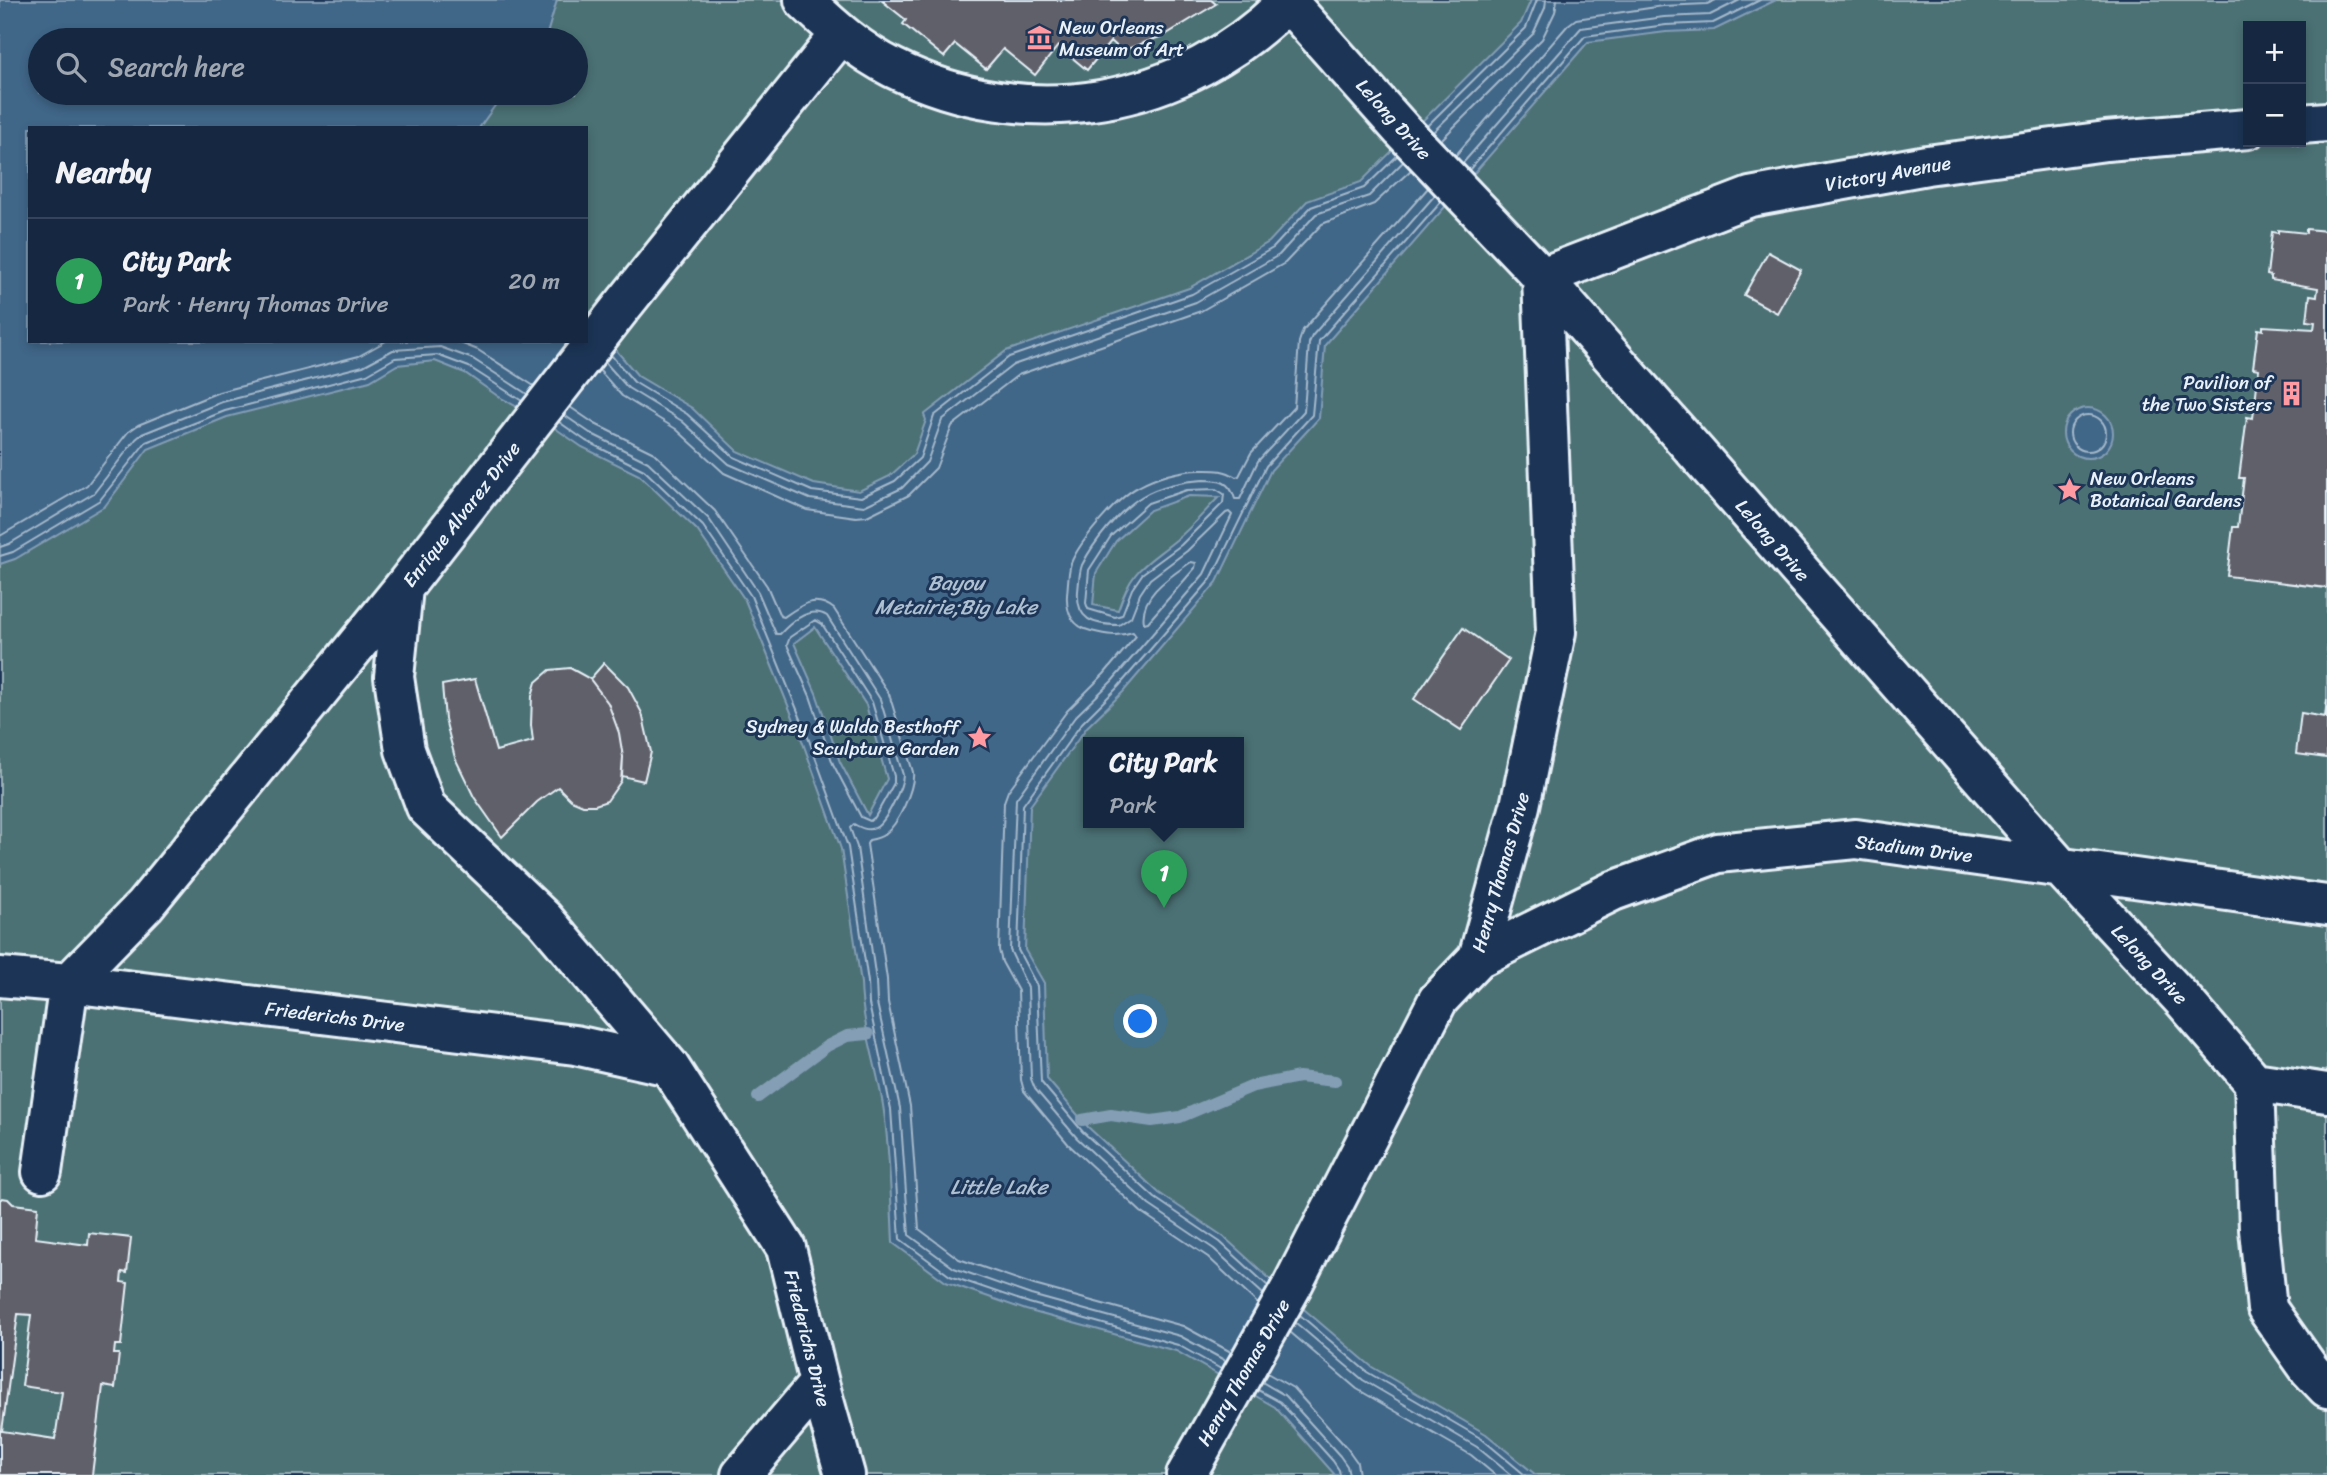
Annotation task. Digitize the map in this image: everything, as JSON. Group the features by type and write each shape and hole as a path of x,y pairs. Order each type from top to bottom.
{"street":[{"path":"804,0 840,34 891,68 949,91 1009,104 1070,105 1131,95 1189,74 1242,42 1289,1"},
{"name":"Lelong Drive","path":"1289,1 1402,130 1542,277 2061,868 2185,1000 2254,1082"},
{"name":"Enrique Alvarez Drive","path":"69,983 145,905 403,589 620,309 840,34"},
{"path":"2306,124 2327,122"},
{"name":"Victory Avenue","path":"1542,277 1750,197 1941,163 2106,141 2243,129"},
{"name":"Henry Thomas Drive","path":"1186,1475 1292,1286 1438,1000 1478,958 1520,806 1556,632 1542,277"},
{"name":"Friederichs Drive","path":"403,589 394,677 405,750 426,807 544,919 668,1066 786,1248 845,1475"},
{"name":"Stadium Drive","path":"1478,958 1613,891 1718,853 1856,839 2327,905"},
{"name":"Friederichs Drive","path":"0,977 69,983 575,1045 668,1066"},
{"path":"42,1172 69,983"},
{"path":"2327,1093 2254,1082 2259,1229 2267,1309 2310,1370 2327,1388"},
{"path":"741,1475 819,1383"}],"green space":[{"path":"0,0 2327,0 2327,1475 0,1475"}],"water":[{"name":"Bayou Metairie;Big Lake","path":"0,0 557,0 549,28 28,28 28,105 495,105 480,126 28,126 28,343 588,343 588,317 638,376 692,408 737,451 814,484 859,491 890,476 914,454 926,420 924,415 1006,351 1189,288 1269,242 1307,201 1361,182 1521,23 1531,0 1776,0 1714,30 1666,32 1588,42 1325,345 1319,418 1271,470 1217,582 1123,692 1087,727 1030,806 1025,950 1044,983 1047,1079 1088,1127 1159,1193 1224,1237 1372,1367 1486,1434 1536,1475 1335,1475 1275,1407 1176,1351 1026,1310 946,1282 893,1243 884,1112 864,1016 841,849 799,732 745,600 697,530 639,475 582,447 549,424 499,397 465,373 435,361 397,365 370,381 227,417 148,449 105,506 15,559 0,564","holes":["1189,496 1219,497 1182,535 1140,569 1128,585 1118,610 1093,605 1096,573 1116,541 1150,510","815,627 866,705 887,779 868,815 840,762 816,693 794,643"]},
{"path":"2088,408 2106,415 2113,433 2106,451 2088,458 2070,451 2063,433 2070,415"}],"building":[{"name":"New Orleans Museum of Art","path":"881,0 1211,0 1216,4 1165,35 1122,51 1111,41 1087,70 1058,46 1035,75 1003,49 986,69 955,44 944,57 903,24 906,20"},
{"name":"Pavilion of the Two Sisters","path":"2306,229 2327,231 2327,588 2227,576 2233,527 2238,527 2244,478 2239,478 2247,417 2253,418 2259,369 2253,368 2258,329 2263,330 2263,326 2314,329 2315,322 2307,321 2310,295 2317,296 2318,288 2271,280 2271,276 2267,275 2272,232 2278,233 2278,230 2306,233"},
{"path":"1768,252 1801,270 1777,313 1744,295"},
{"path":"1463,628 1509,660 1461,730 1414,699"},
{"path":"604,663 628,687 642,713 651,752 644,781 622,776 623,757 619,733 608,703 590,679"},
{"path":"570,668 590,679 608,703 619,733 623,757 621,781 607,801 595,805 583,805 571,800 558,787 537,802 502,837 474,797 455,758 445,719 442,685 475,679 496,751 533,741 532,696 536,682 550,670"},
{"path":"2327,699 2327,758 2296,754 2301,713 2325,717"},
{"path":"8,1199 13,1204 38,1207 35,1238 88,1245 89,1233 131,1238 127,1273 122,1272 121,1282 128,1283 121,1345 115,1345 114,1354 119,1354 115,1388 103,1386 92,1475 0,1475 0,1200","holes":["18,1314 31,1315 22,1386 62,1392 55,1439 2,1431"]}],"waterway":[{"path":"758,1097 827,1046 847,1036 868,1034"},
{"path":"1082,1120 1111,1115 1152,1121 1180,1117 1253,1086 1299,1077 1335,1081"}],"place":[{"name":"New Orleans Museum of Art","path":"1039,38"},
{"name":"Pavilion of the Two Sisters","path":"2292,393"},
{"name":"New Orleans Botanical Gardens","path":"2070,489"},
{"name":"Sydney & Walda Besthoff Sculpture Garden","path":"979,737"},
{"name":"City Park","path":"1164,908"}],"water label":[{"name":"Little Lake","path":"999,1187"}]}
